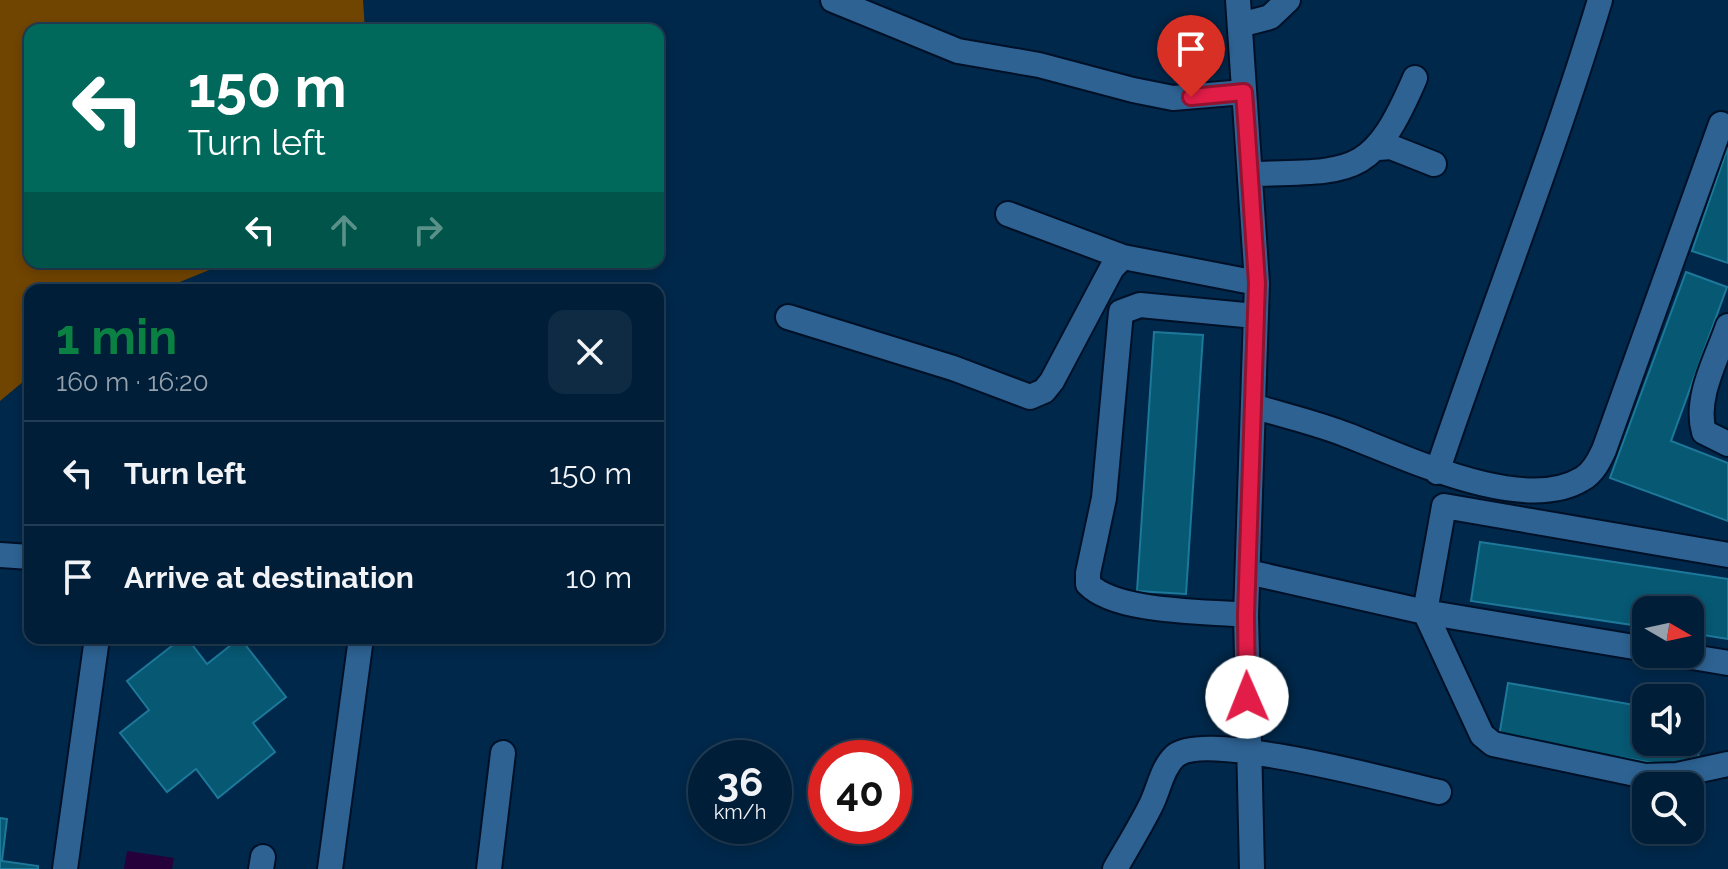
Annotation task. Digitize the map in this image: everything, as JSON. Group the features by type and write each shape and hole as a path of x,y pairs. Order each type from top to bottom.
{"street":[{"path":"833,0 958,51 1039,65 1173,98 1244,92"},
{"path":"1238,0 1257,283 1246,615 1252,869"},
{"path":"1240,25 1270,17 1288,0"},
{"path":"1437,472 1489,319 1559,136 1600,0"},
{"path":"1251,174 1357,164 1378,148 1396,121 1415,78"},
{"path":"1253,406 1331,429 1437,472 1499,486 1542,490 1583,479 1595,467 1721,124"},
{"path":"1378,148 1391,147 1434,164"},
{"path":"1008,214 1123,257 1257,283"},
{"path":"788,317 953,368 1030,397 1044,391 1052,381 1112,268 1123,257"},
{"path":"1246,615 1122,602 1095,590 1088,584 1088,573 1104,498 1121,312 1140,305 1255,316"},
{"path":"1728,326 1705,392 1700,419 1704,432 1728,444"},
{"path":"1728,555 1444,506 1425,612 1482,735 1493,744 1645,776 1677,775 1728,764"},
{"path":"0,555 24,557"},
{"path":"1248,572 1425,612 1632,647"},
{"path":"65,869 96,644"},
{"path":"330,869 360,644"},
{"path":"1704,659 1728,663"},
{"path":"1115,869 1173,758 1184,750 1204,747 1249,752 1439,792"},
{"path":"489,869 503,753"}],"shaded area":[{"path":"0,0 363,0 365,24 24,24 24,268 214,268 175,284 24,284 24,381 0,401"},
{"path":"127,851 174,858 172,869 124,869"}],"building":[{"path":"1728,147 1728,263 1692,251"},
{"path":"1686,272 1727,287 1671,441 1728,463 1728,521 1610,478"},
{"path":"1154,332 1203,335 1186,594 1137,591"},
{"path":"1480,542 1728,579 1728,639 1704,635 1704,596 1632,596 1632,625 1471,601"},
{"path":"174,644 192,644 207,664 232,644 245,644 286,697 253,723 275,752 218,798 196,769 167,792 120,733 149,710 127,681"},
{"path":"1508,683 1632,705 1632,756 1698,756 1696,770 1499,737"},
{"path":"0,818 7,819 2,861 38,866 38,869 0,869"}],"route":[{"path":"1191,97 1244,92 1257,283 1246,615 1247,697"}]}
